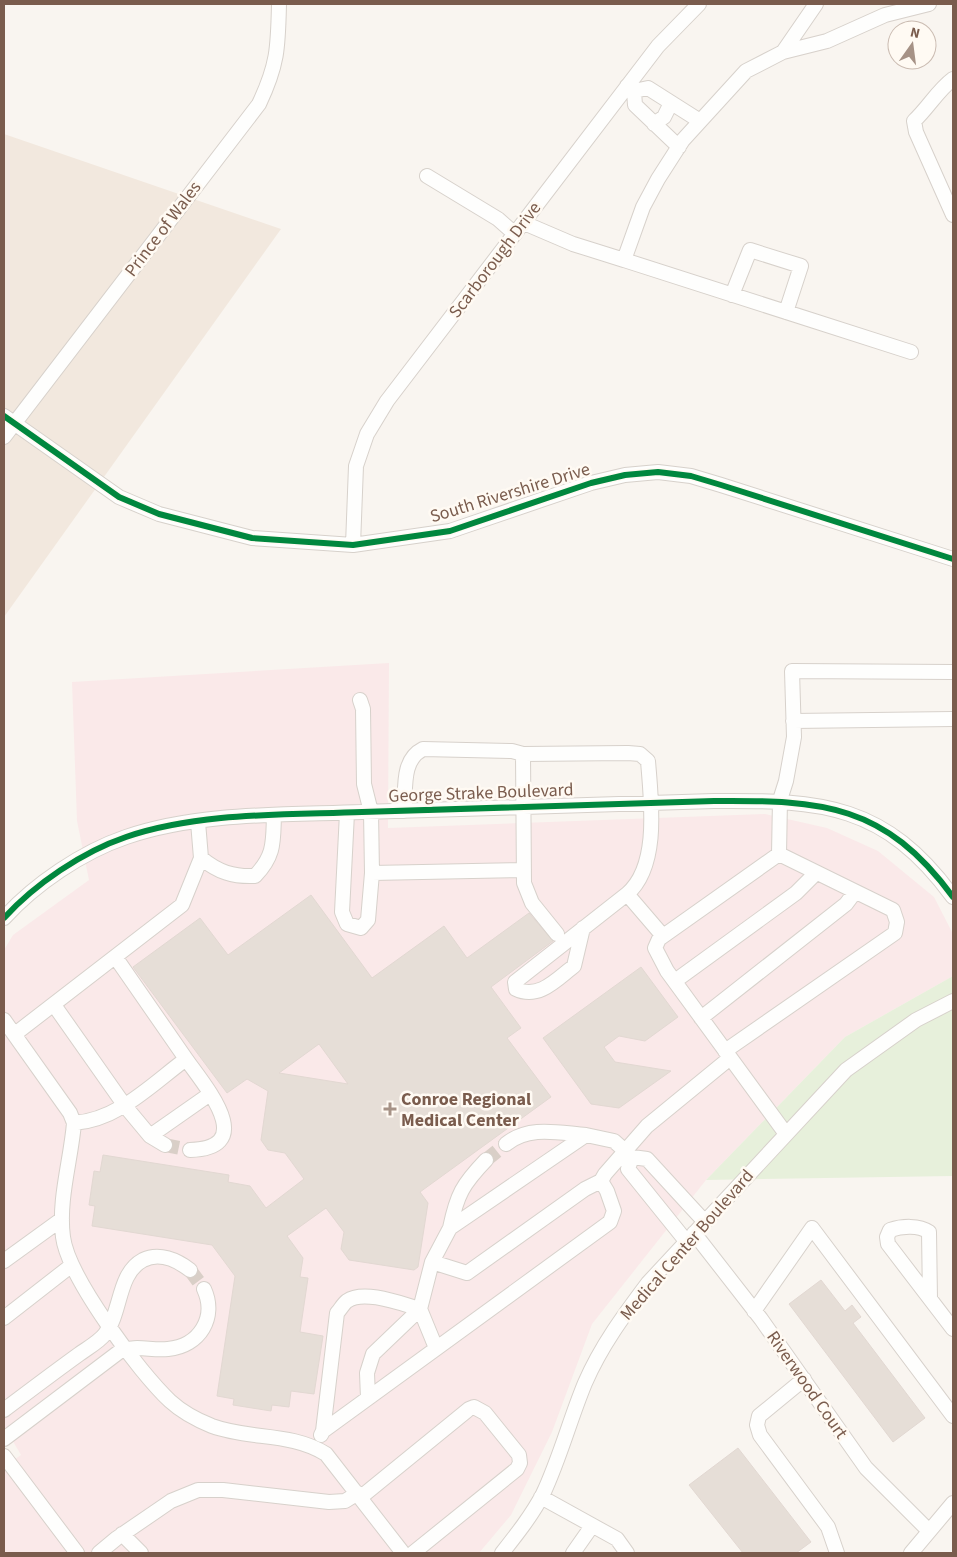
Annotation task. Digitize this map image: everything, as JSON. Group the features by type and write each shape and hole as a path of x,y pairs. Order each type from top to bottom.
{"street":[{"name":"Prince of Wales","path":"4,436 8,420 259,104 269,82 278,54 279,4"},
{"name":"Scarborough Drive","path":"353,545 356,466 367,434 387,401 519,228 631,88 658,46 699,4"},
{"path":"783,52 816,4"},
{"path":"624,260 643,207 679,147 746,71 783,52 827,41 885,15 929,4"},
{"path":"953,79 944,86 929,107 914,121 916,132 953,215"},
{"path":"679,147 635,105 631,88 648,88 700,121"},
{"path":"654,124 667,113 671,103"},
{"path":"427,176 498,219 519,228 911,352"},
{"path":"732,295 750,250 801,266 786,312"},
{"name":"South Rivershire Drive","path":"8,420 119,497 159,514 252,538 353,545 450,531 591,482 625,475 658,472 691,476 721,484 953,559"},
{"path":"779,854 780,800 786,781 794,737 792,671 953,672"},
{"path":"347,813 342,912 346,924 361,928 368,920 372,873 371,812 364,784 363,710 360,700"},
{"path":"793,721 953,719"},
{"path":"404,811 407,766 414,754 423,749 512,751 523,754 640,754 648,761 652,803 649,853 636,886 627,894 583,928 515,982 516,989 526,994 540,992 574,966 583,928"},
{"path":"523,754 524,883 532,903 557,934"},
{"name":"George Strake Boulevard","path":"4,918 33,889 56,872 108,845 160,828 198,822 274,815 780,800 819,806 854,815 880,827 911,848 932,868 953,897"},
{"path":"201,858 215,869 236,877 255,876 265,866 273,850 274,815"},
{"path":"15,1034 116,958 182,905 201,858 198,822"},
{"path":"432,1262 467,1273 585,1189 601,1181 604,1174 629,1153 647,1126 728,1055 895,933 897,922 893,910 779,854"},
{"path":"779,854 664,936 655,948 701,1018 786,1134"},
{"path":"372,873 524,870"},
{"path":"675,981 796,893 816,873"},
{"path":"701,1018 846,904 855,892"},
{"path":"627,894 664,936"},
{"path":"116,958 210,1094 222,1115 226,1128 223,1136 215,1146 204,1150 190,1150"},
{"name":"Medical Center Boulevard","path":"502,1553 525,1524 541,1497 585,1383 603,1347 622,1317 648,1284 846,1070 916,1020 953,1001"},
{"path":"54,1005 125,1106 150,1136 166,1145"},
{"path":"4,1020 70,1113 74,1124 62,1219 63,1238 72,1265 80,1281 110,1326 152,1383 172,1402 194,1418 214,1427 296,1441 316,1448 336,1465 403,1553"},
{"path":"74,1124 91,1122 106,1117 125,1106 186,1059"},
{"path":"150,1136 210,1094"},
{"path":"506,1144 516,1135 536,1131 586,1135 614,1141 629,1153 647,1160 704,1222"},
{"path":"450,1228 586,1135"},
{"name":"Riverwood Court","path":"629,1153 628,1169 754,1311 866,1468 928,1530"},
{"path":"368,1398 367,1374 373,1354 420,1309 432,1262 450,1228 455,1203 466,1181 486,1160"},
{"path":"323,1431 610,1222 614,1211 610,1196 601,1181"},
{"path":"4,1261 62,1219"},
{"path":"930,1299 929,1232 923,1227 890,1230 887,1237 888,1244 930,1299 953,1329"},
{"path":"754,1311 812,1228 953,1416"},
{"path":"4,1410 105,1335 119,1307 128,1276 135,1266 144,1259 158,1257 176,1260 190,1270"},
{"path":"4,1318 72,1265"},
{"path":"4,1439 127,1349 168,1350 185,1345 200,1335 207,1324 210,1308 204,1288"},
{"path":"316,1448 323,1431 337,1313 348,1300 361,1297 386,1298 420,1309 436,1348"},
{"path":"804,1379 758,1416 757,1425 760,1435 828,1528 837,1553"},
{"path":"99,1553 122,1534 171,1501 198,1490 223,1490 329,1502 345,1500 359,1495 469,1409 474,1408 485,1413 519,1455 520,1463 516,1469 413,1553"},
{"path":"4,1456 77,1553"},
{"path":"541,1497 616,1539 626,1553"},
{"path":"910,1553 953,1503"},
{"path":"573,1553 592,1526"},
{"path":"122,1534 141,1553"}],"shaded area":[{"path":"4,134 281,229 4,617"},
{"name":"Conroe Regional Medical Center","path":"389,663 388,828 765,814 827,828 878,851 934,897 953,934 953,976 845,1037 706,1180 592,1324 552,1432 511,1515 479,1553 4,1553 4,1467 21,1455 4,1426 4,950 13,935 89,880 77,821 72,682"}],"green space":[{"path":"953,976 953,1176 706,1180 845,1037"}],"building":[{"path":"311,895 372,978 444,926 467,958 529,913 553,941 491,987 521,1028 507,1038 551,1097 420,1192 428,1203 418,1267 414,1270 349,1260 341,1249 344,1232 326,1208 287,1236 303,1258 300,1277 308,1278 300,1332 323,1336 314,1394 291,1391 289,1407 272,1405 271,1411 233,1405 234,1399 217,1396 235,1276 212,1245 92,1226 95,1206 89,1205 94,1171 100,1172 103,1155 229,1175 228,1182 250,1186 266,1208 304,1179 285,1153 268,1150 261,1140 268,1091 247,1079 227,1093 133,967 200,918 228,955","holes":["319,1044 348,1084 279,1073"]},
{"path":"641,967 678,1017 645,1041 619,1036 604,1047 615,1062 671,1071 619,1108 591,1104 543,1038"},
{"path":"821,1280 845,1311 852,1305 861,1317 853,1323 925,1418 893,1442 789,1304"},
{"path":"738,1448 811,1542 796,1553 743,1553 689,1485"}],"tunnel":[{"path":"486,1160 506,1144"},
{"path":"165,1145 190,1150"},
{"path":"190,1270 204,1289"}],"cycle path":[{"path":"4,416 119,497 159,514 252,538 353,545 450,531 591,483 625,475 658,472 691,476 953,559"},
{"path":"4,918 30,893 76,860 109,843 126,837 183,823 243,816 714,801 787,802 819,806 848,814 876,825 902,843 928,866 953,897"}],"place":[{"name":"Conroe Regional Medical Center","path":"390,1109"}]}
